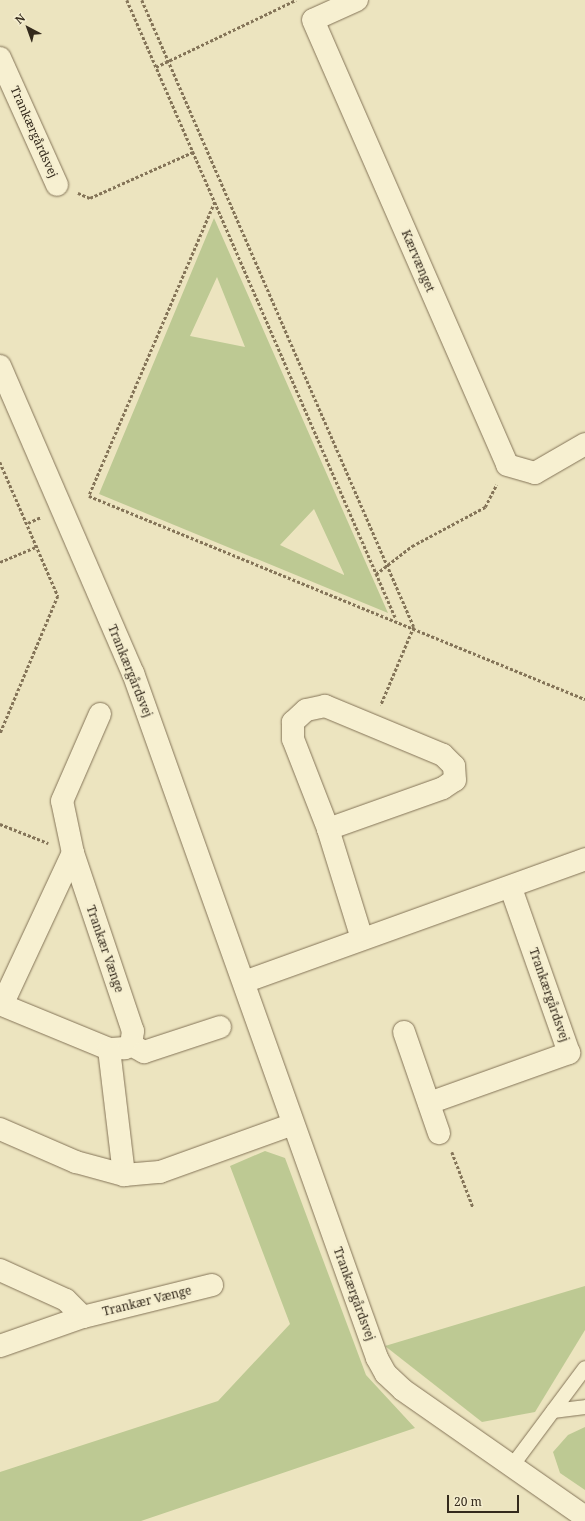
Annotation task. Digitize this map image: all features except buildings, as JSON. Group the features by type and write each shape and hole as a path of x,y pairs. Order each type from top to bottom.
{"street":[{"name":"Kærvænget","path":"357,0 313,20 507,465"},
{"name":"Trankærgårdsvej","path":"0,58 57,185"},
{"name":"Trankærgårdsvej","path":"0,366 132,674 244,982 377,1358 386,1374 403,1390 585,1517"},
{"path":"507,465 535,473 585,444"},
{"path":"328,829 443,788 455,780 454,766 443,755 325,706 306,710 293,722 293,740 328,829 362,939"},
{"name":"Trankær Vænge","path":"100,714 62,801 73,853 133,1031 131,1045"},
{"path":"73,853 1,1006 109,1049 131,1045 144,1052 220,1027"},
{"path":"244,982 362,939 511,888 585,859"},
{"name":"Trankærgårdsvej","path":"429,1103 569,1053 511,888"},
{"path":"404,1032 439,1133"},
{"path":"109,1049 124,1175"},
{"path":"0,1129 76,1162 124,1175 160,1172 293,1124"},
{"path":"0,1270 66,1300 82,1317"},
{"name":"Trankær Vænge","path":"0,1346 82,1317 212,1285"}],"lane":[{"path":"512,1466 585,1368"},
{"path":"553,1411 585,1407"}],"path":[{"path":"127,0 396,619"},
{"path":"142,0 414,627 372,726"},
{"path":"156,67 296,0"},
{"path":"57,185 90,198 193,152"},
{"path":"215,202 89,496 396,619 585,699"},
{"path":"0,462 38,546 58,596 0,734"},
{"path":"376,574 412,546 485,507 507,465"},
{"path":"0,562 38,546"},
{"path":"0,824 73,853"},
{"path":"439,1133 446,1135 473,1207"}],"green space":[{"path":"214,218 388,613 99,494","holes":["217,277 245,347 190,336","314,509 344,574 344,575 280,545"]},
{"path":"265,1151 285,1158 366,1375 415,1428 141,1521 0,1521 0,1472 218,1401 290,1324 230,1166"},
{"path":"585,1286 585,1330 535,1412 482,1422 385,1346"},
{"path":"585,1427 585,1490 560,1473 553,1452 568,1435"}]}
